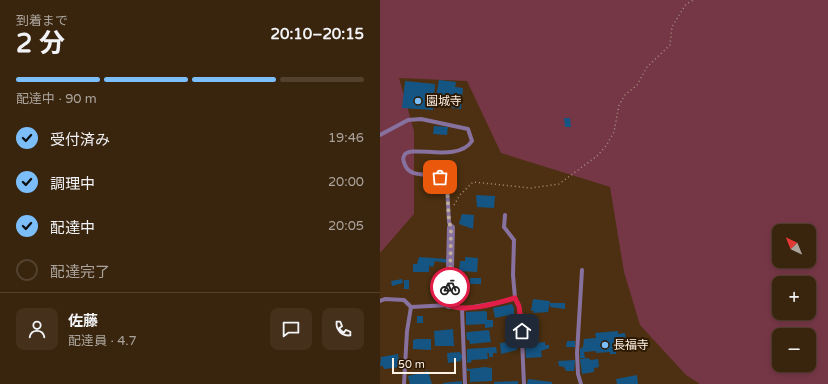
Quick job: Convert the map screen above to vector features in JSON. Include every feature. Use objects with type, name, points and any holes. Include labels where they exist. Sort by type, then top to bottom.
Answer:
[{"type":"street","points":[[449,305],[451,228]]},
{"type":"lane","points":[[380,135],[408,120],[421,119],[468,129],[472,141],[462,150],[453,153],[440,154],[412,151],[407,152],[404,155],[403,161],[406,168],[412,172],[440,177],[444,180],[447,185],[449,222],[451,228]]},
{"type":"lane","points":[[505,215],[504,227],[514,240],[513,275],[515,298],[519,306],[521,318],[524,384]]},
{"type":"lane","points":[[581,384],[578,374],[578,353],[582,270]]},
{"type":"lane","points":[[380,301],[385,299],[404,300],[411,307],[449,305],[462,309],[515,298]]},
{"type":"lane","points":[[404,384],[406,331],[411,307]]},
{"type":"lane","points":[[462,309],[466,384]]},
{"type":"path","points":[[452,210],[460,195],[473,182],[531,188],[559,184],[597,156],[606,146],[614,132],[618,105],[625,95],[637,85],[647,67],[670,45],[672,26],[686,4],[694,0]]},
{"type":"shaded area","points":[[380,0],[828,0],[828,384],[700,384],[686,375],[640,325],[624,272],[610,187],[501,153],[467,81],[399,78],[414,131],[414,214],[380,253]]},
{"type":"building","points":[[439,80],[456,82],[455,87],[463,88],[461,109],[452,108],[452,104],[435,102]]},
{"type":"building","name":"園城寺","points":[[405,81],[435,84],[433,110],[402,108]]},
{"type":"building","points":[[564,118],[570,118],[571,127],[565,127]]},
{"type":"building","points":[[434,126],[448,127],[447,135],[433,134]]},
{"type":"building","points":[[476,195],[495,196],[494,208],[477,207]]},
{"type":"building","points":[[462,214],[474,215],[473,229],[459,224]]},
{"type":"building","points":[[419,257],[447,259],[447,263],[435,261],[433,267],[429,266],[429,272],[413,272],[413,264],[417,264]]},
{"type":"building","points":[[465,257],[478,258],[477,272],[459,271],[460,261],[465,261]]},
{"type":"building","points":[[470,278],[481,278],[481,284],[470,284]]},
{"type":"building","points":[[402,279],[403,283],[392,286],[391,281]]},
{"type":"building","points":[[404,280],[409,280],[409,289],[404,289]]},
{"type":"building","points":[[533,299],[550,301],[548,312],[533,313],[534,311],[531,311]]},
{"type":"building","points":[[550,303],[565,303],[565,309],[550,307]]},
{"type":"building","points":[[512,304],[514,314],[495,318],[493,308]]},
{"type":"building","points":[[466,312],[487,312],[487,320],[493,320],[493,327],[485,328],[485,324],[466,325]]},
{"type":"building","points":[[417,316],[423,316],[423,323],[417,323]]},
{"type":"building","points":[[453,329],[454,346],[435,346],[434,331]]},
{"type":"building","points":[[489,330],[491,342],[470,344],[469,340],[467,340],[466,333],[468,332]]},
{"type":"building","name":"長福寺","points":[[618,331],[618,334],[625,333],[627,350],[616,351],[616,354],[610,354],[610,352],[596,353],[596,351],[584,352],[585,358],[580,358],[580,349],[583,347],[584,339],[596,338],[595,333]]},
{"type":"building","points":[[431,339],[431,350],[413,349],[413,340]]},
{"type":"building","points":[[516,341],[517,350],[501,354],[500,343]]},
{"type":"building","points":[[567,341],[575,341],[575,347],[566,347]]},
{"type":"building","points":[[545,342],[545,345],[549,345],[549,348],[541,351],[542,357],[526,358],[525,344]]},
{"type":"building","points":[[496,347],[497,353],[493,353],[493,357],[489,357],[489,353],[487,353],[488,359],[471,360],[472,362],[467,363],[467,349]]},
{"type":"building","points":[[460,352],[463,358],[461,361],[448,363],[447,353]]},
{"type":"building","points":[[398,354],[400,367],[384,369],[383,366],[380,366],[381,357]]},
{"type":"building","points":[[588,358],[591,360],[598,359],[599,367],[594,368],[594,372],[582,374],[580,359]]},
{"type":"building","points":[[575,360],[574,371],[566,371],[564,367],[559,366],[558,361]]},
{"type":"building","points":[[467,368],[492,368],[492,381],[470,382],[470,371],[467,371]]},
{"type":"building","points":[[428,371],[432,384],[410,384],[408,376]]},
{"type":"building","points":[[637,375],[638,384],[617,384],[616,379]]},
{"type":"building","points":[[528,379],[552,382],[552,384],[527,384]]},
{"type":"building","points":[[462,381],[462,384],[443,384],[443,383]]},
{"type":"building","points":[[518,381],[518,384],[494,384],[494,382]]},
{"type":"way so far","points":[[440,177],[447,185],[449,222],[451,228],[450,287]]},
{"type":"place","name":"園城寺","points":[[418,101]]},
{"type":"place","name":"長福寺","points":[[605,345]]},
{"type":"route","points":[[450,287],[449,305],[456,308],[462,309],[515,298],[519,306],[522,331]]}]
